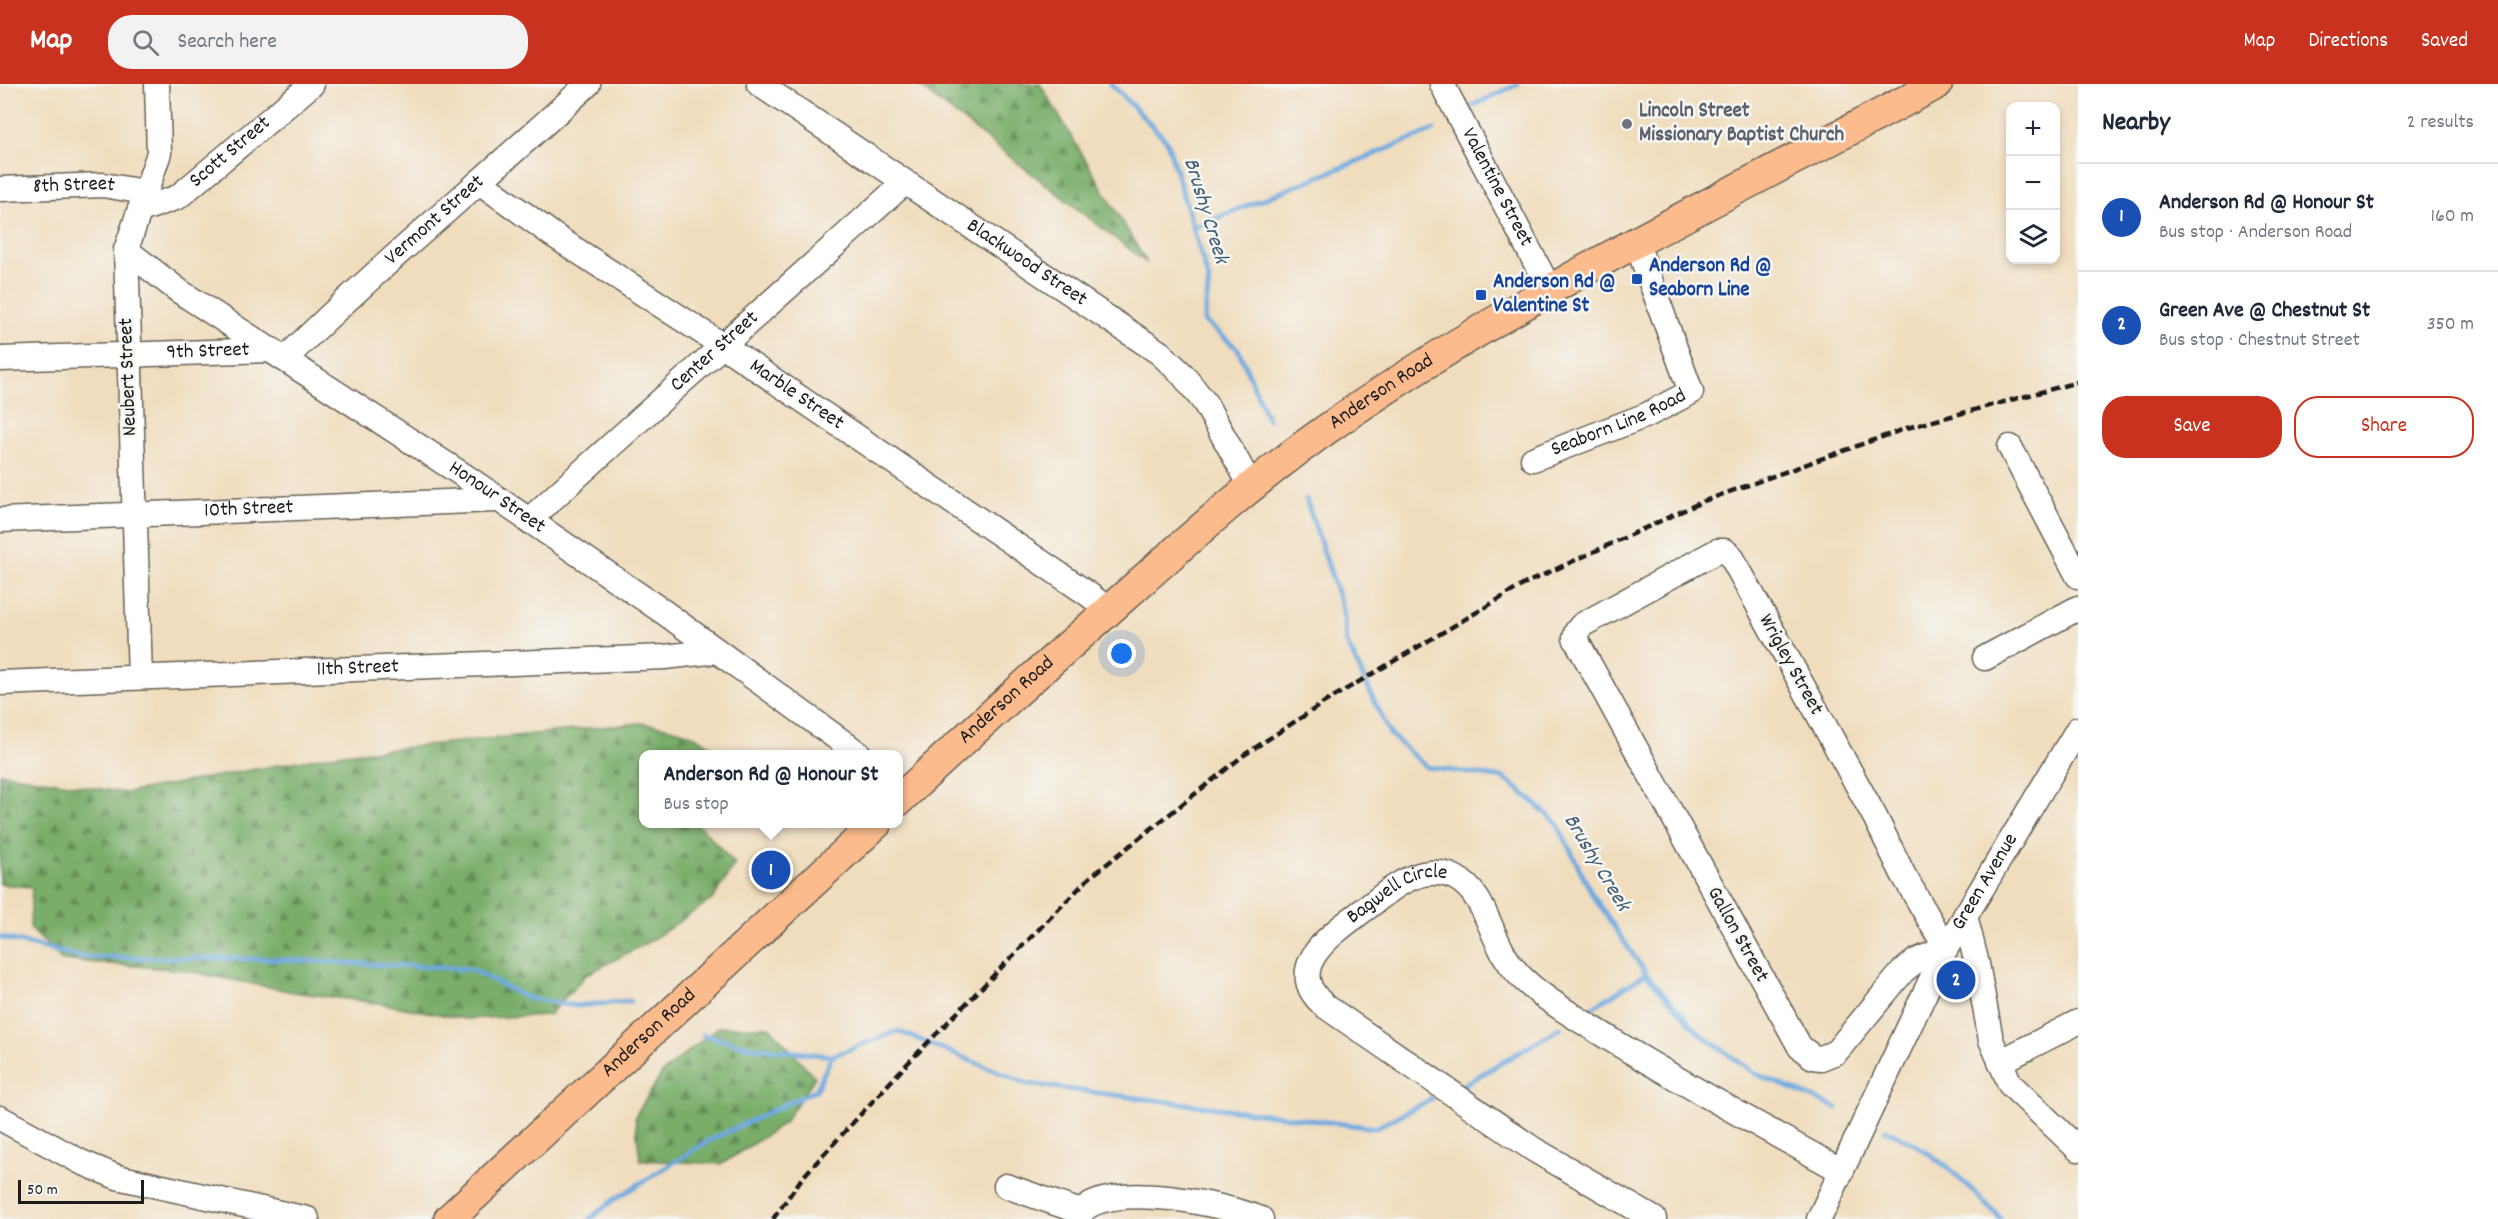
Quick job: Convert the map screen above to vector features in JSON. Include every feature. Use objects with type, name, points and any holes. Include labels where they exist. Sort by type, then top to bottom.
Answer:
[{"type":"main road","name":"Anderson Road","points":[[903,793],[1152,570],[1251,486],[1337,422],[1475,333],[1550,290],[1937,84]]},
{"type":"main road","name":"Anderson Road","points":[[449,1219],[872,828]]},
{"type":"street","name":"Neubert Street","points":[[140,676],[126,250],[159,153],[157,84]]},
{"type":"street","name":"Scott Street","points":[[143,201],[178,197],[312,84]]},
{"type":"street","name":"Vermont Street","points":[[278,354],[481,183],[588,84]]},
{"type":"street","name":"Blackwood Street","points":[[759,84],[1160,352],[1183,375],[1205,403],[1251,486]]},
{"type":"street","name":"Valentine Street","points":[[1442,84],[1550,290]]},
{"type":"street","name":"Marble Street","points":[[481,183],[554,235],[722,345],[1109,610]]},
{"type":"street","name":"Center Street","points":[[528,521],[904,183]]},
{"type":"street","name":"8th Street","points":[[0,189],[103,185],[143,201]]},
{"type":"street","name":"Seaborn Line Road","points":[[1533,459],[1647,415],[1690,392],[1637,244]]},
{"type":"street","name":"Honour Street","points":[[126,250],[179,291],[278,354],[528,521],[717,651],[853,750]]},
{"type":"street","name":"9th Street","points":[[0,359],[278,354]]},
{"type":"street","points":[[2010,447],[2078,576]]},
{"type":"street","name":"10th Street","points":[[0,520],[496,500]]},
{"type":"street","name":"Wrigley Street","points":[[1580,652],[1575,638],[1582,626],[1717,551],[1725,551],[1731,556],[1875,817],[1903,874],[1946,948]]},
{"type":"street","points":[[1985,658],[2078,608]]},
{"type":"street","name":"11th Street","points":[[0,683],[665,657],[717,651]]},
{"type":"street","name":"Gallon Street","points":[[1580,652],[1805,1053],[1821,1058],[1836,1053],[1903,971],[1916,961],[1946,948]]},
{"type":"street","name":"Green Avenue","points":[[1819,1219],[1946,948],[2078,729]]},
{"type":"street","name":"Bagwell Circle","points":[[1654,1219],[1533,1149],[1325,1006],[1311,988],[1309,980],[1309,966],[1315,951],[1325,939],[1400,883],[1423,874],[1441,873],[1454,878],[1475,896],[1504,955],[1533,987],[1652,1065],[1840,1170]]},
{"type":"street","points":[[1965,916],[1977,964],[1990,1040],[2010,1084],[2078,1149]]},
{"type":"street","points":[[2000,1062],[2078,1022]]},
{"type":"street","points":[[0,1118],[81,1162],[117,1176],[307,1219]]},
{"type":"street","points":[[1006,1186],[1080,1216],[1097,1200],[1157,1198],[1216,1205],[1261,1219]]},
{"type":"green space","points":[[916,84],[1040,84],[1147,263]]},
{"type":"green space","points":[[640,723],[683,731],[702,740],[716,750],[639,750],[639,828],[702,828],[735,864],[713,899],[650,941],[586,975],[549,1015],[465,1019],[378,1003],[293,992],[183,970],[62,960],[30,928],[32,887],[0,884],[0,773],[125,793],[332,755]]},
{"type":"green space","points":[[718,1027],[770,1027],[815,1077],[784,1123],[722,1164],[640,1160],[635,1116],[663,1072]]},
{"type":"waterway","name":"Brushy Creek","points":[[1111,84],[1167,141],[1209,281],[1204,321],[1238,349],[1268,420]]},
{"type":"waterway","points":[[1472,106],[1518,84]]},
{"type":"waterway","points":[[1192,228],[1434,130]]},
{"type":"waterway","name":"Brushy Creek","points":[[1306,499],[1343,610],[1347,643],[1390,734],[1426,767],[1504,778],[1524,794],[1557,823],[1592,894],[1646,974],[1699,1033],[1756,1074],[1837,1108]]},
{"type":"waterway","points":[[0,937],[81,957],[269,959],[471,969],[527,998],[576,1006],[630,1001]]},
{"type":"waterway","points":[[1588,1010],[1646,974]]},
{"type":"waterway","points":[[1460,1087],[1560,1028]]},
{"type":"waterway","points":[[703,1035],[751,1047],[832,1056],[898,1031],[1028,1084],[1375,1128],[1432,1099]]},
{"type":"waterway","points":[[590,1219],[612,1201],[708,1141],[816,1090],[832,1056]]},
{"type":"waterway","name":"Brushy Creek","points":[[1885,1130],[1902,1137],[1933,1156],[2001,1219]]},
{"type":"railway","points":[[773,1219],[802,1178],[906,1065],[1088,879],[1244,755],[1328,700],[1528,582],[1704,501],[1907,428],[2078,382]]},
{"type":"place","name":"Lincoln Street Missionary Baptist Church","points":[[1627,124]]},
{"type":"place","name":"Anderson Rd @ Seaborn Line","points":[[1637,279]]},
{"type":"place","name":"Anderson Rd @ Valentine St","points":[[1481,295]]},
{"type":"place","name":"Anderson Rd @ Honour St","points":[[771,870]]},
{"type":"place","name":"Green Ave @ Chestnut St","points":[[1956,980]]}]
